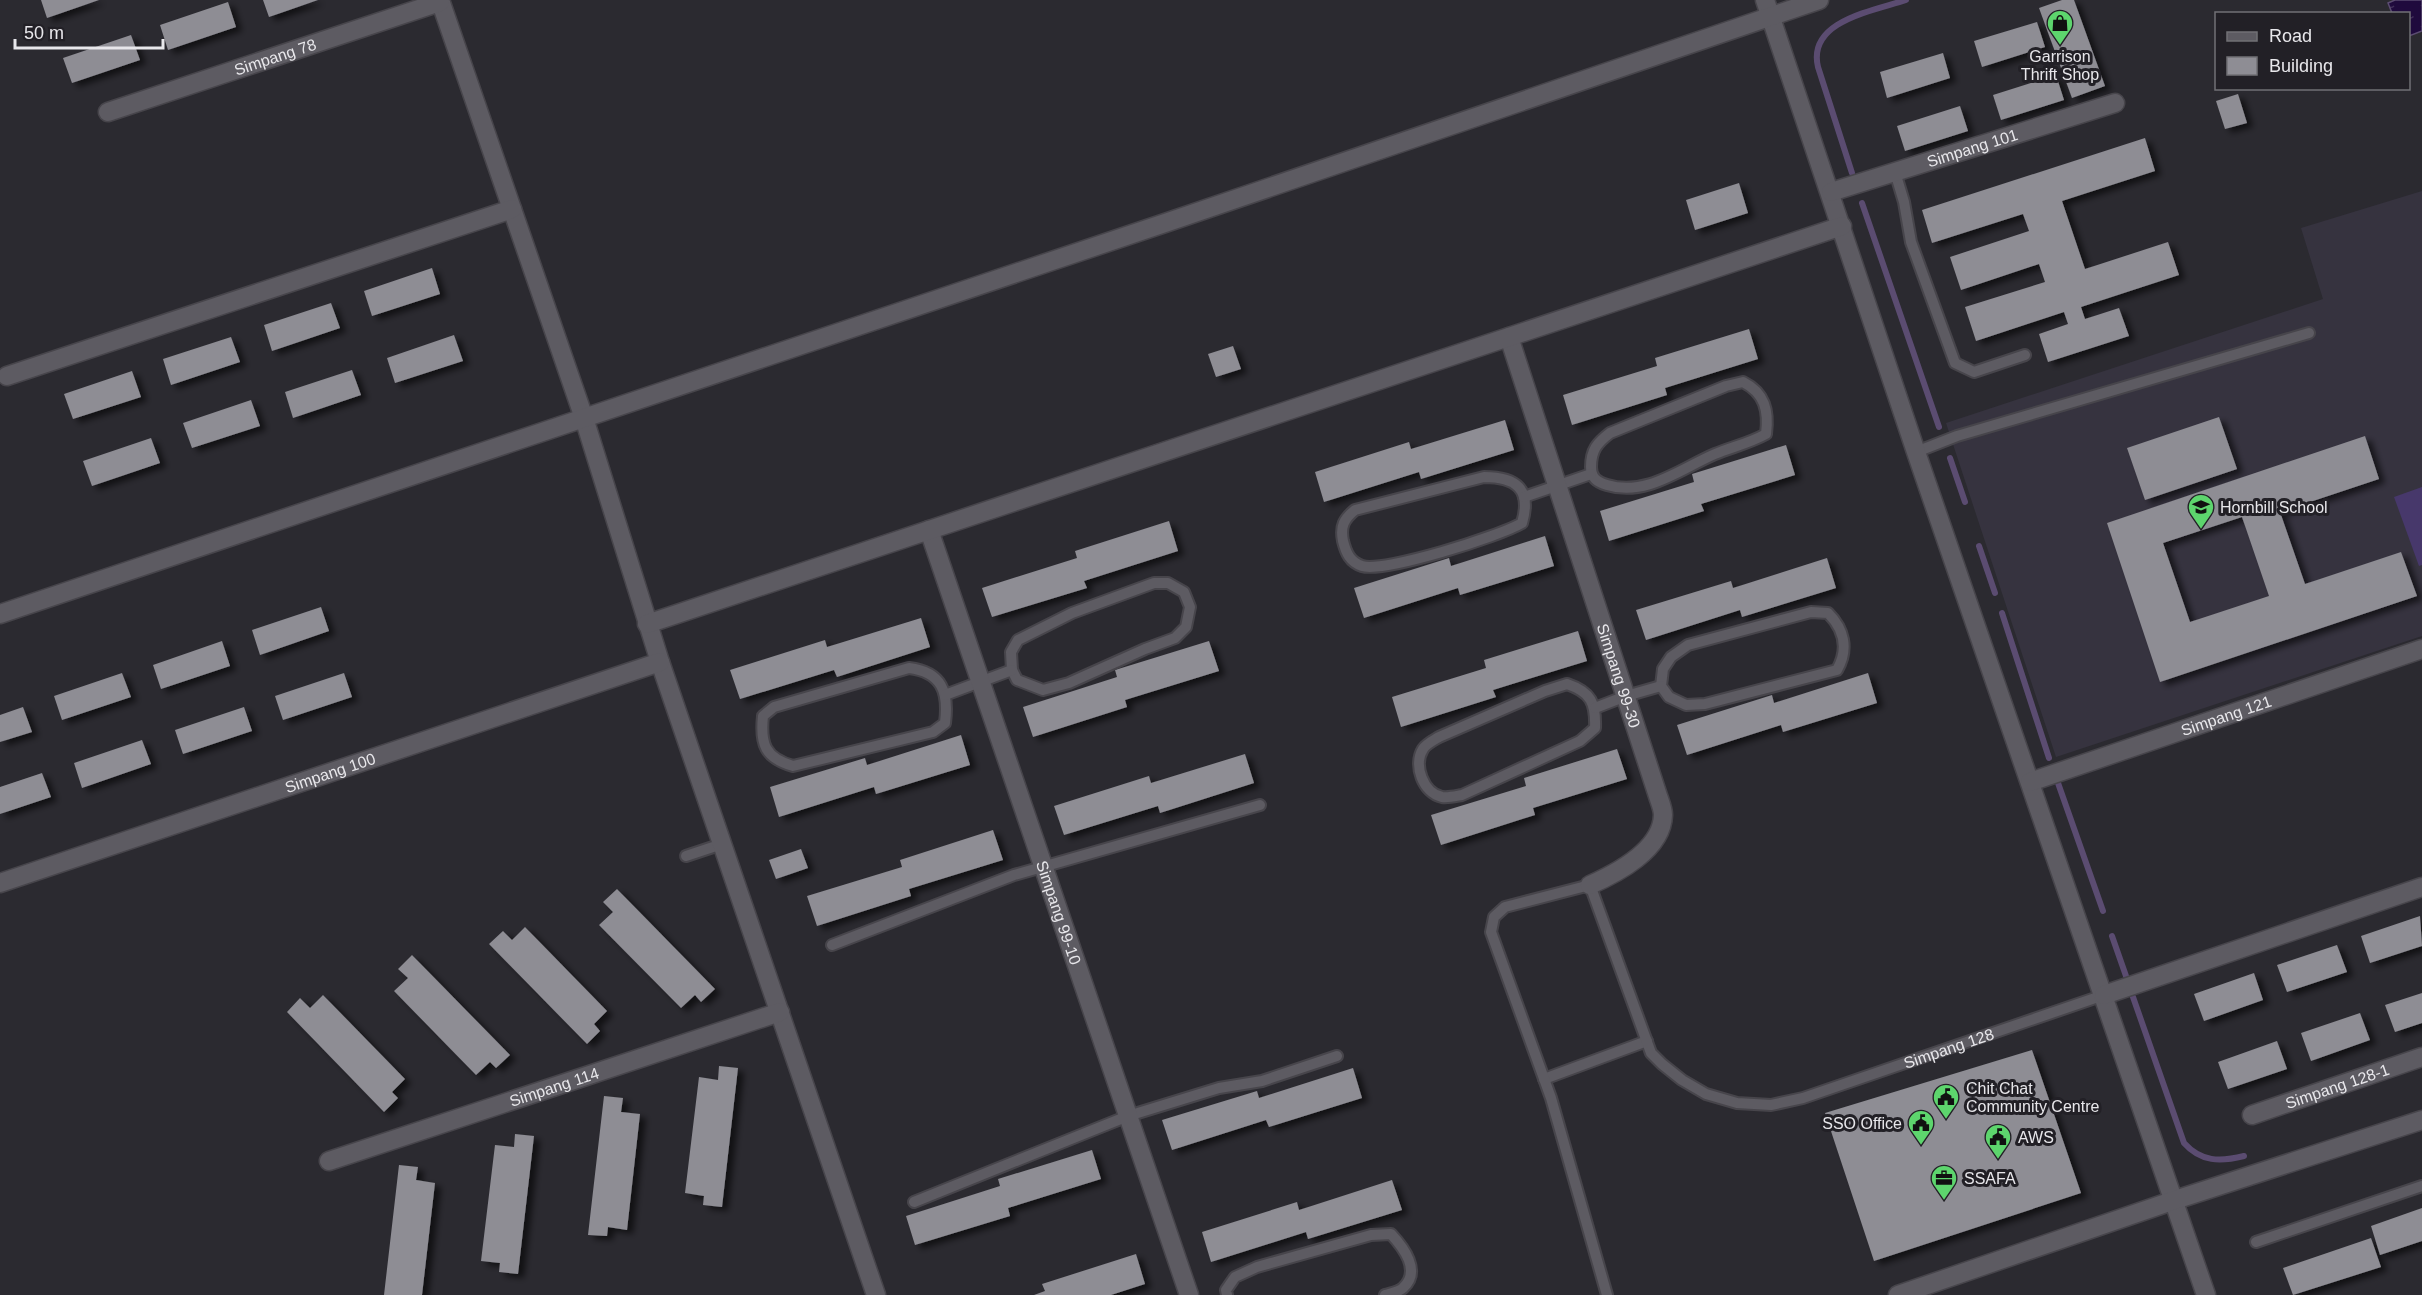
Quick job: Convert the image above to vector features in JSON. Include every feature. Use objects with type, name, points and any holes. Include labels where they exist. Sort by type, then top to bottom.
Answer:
[{"type":"street","points":[[0,614],[1179,219],[1768,8],[1819,0]]},
{"type":"street","points":[[440,1],[584,418],[647,624],[876,1295]]},
{"type":"street","name":"Simpang 78","points":[[108,111],[440,1]]},
{"type":"street","points":[[1768,8],[1916,452],[2206,1295]]},
{"type":"street","name":"Simpang 101","points":[[1831,192],[2115,103]]},
{"type":"street","points":[[7,376],[512,209]]},
{"type":"street","points":[[647,624],[1842,226]]},
{"type":"street","name":"Simpang 99-30","points":[[1509,337],[1663,815],[1658,832],[1645,852],[1612,875],[1590,885]]},
{"type":"street","name":"Simpang 99-10","points":[[929,530],[1189,1295]]},
{"type":"street","name":"Simpang 121","points":[[2030,782],[2422,649]]},
{"type":"street","name":"Simpang 100","points":[[0,883],[660,662]]},
{"type":"street","name":"Simpang 128","points":[[2104,995],[2422,887]]},
{"type":"street","name":"Simpang 114","points":[[330,1161],[780,1012]]},
{"type":"street","name":"Simpang 128-1","points":[[2252,1115],[2422,1057]]},
{"type":"street","points":[[1898,1295],[2175,1200],[2422,1120]]},
{"type":"lane","points":[[1895,172],[1905,202],[1911,242],[1955,363],[1974,372],[2025,355]]},
{"type":"lane","points":[[1916,452],[1957,436],[2309,333]]},
{"type":"lane","points":[[1743,382],[1756,388],[1763,402],[1768,418],[1766,434],[1648,486],[1622,490],[1598,483],[1591,474],[1591,457],[1596,444],[1610,433],[1726,386],[1743,382]]},
{"type":"lane","points":[[1524,497],[1591,474]]},
{"type":"lane","points":[[1484,477],[1501,477],[1518,484],[1524,497],[1525,513],[1522,523],[1510,530],[1439,552],[1383,566],[1364,567],[1352,561],[1345,549],[1341,533],[1344,519],[1355,510],[1484,477]]},
{"type":"lane","points":[[1154,583],[1168,583],[1184,592],[1190,608],[1186,627],[1174,638],[1069,683],[1043,690],[1017,680],[1011,670],[1011,652],[1018,640],[1072,613],[1154,583]]},
{"type":"lane","points":[[1811,612],[1828,613],[1838,622],[1844,641],[1843,659],[1837,670],[1705,704],[1686,705],[1669,697],[1661,686],[1663,669],[1671,657],[1688,645],[1811,612]]},
{"type":"lane","points":[[909,668],[924,670],[931,675],[939,681],[945,695],[947,708],[945,723],[933,732],[793,766],[775,760],[765,745],[762,716],[774,707],[833,689],[909,668]]},
{"type":"lane","points":[[945,695],[1011,670]]},
{"type":"lane","points":[[1567,684],[1582,689],[1595,708],[1595,728],[1580,741],[1462,795],[1442,797],[1428,788],[1420,772],[1420,757],[1424,746],[1439,737],[1545,691],[1567,684]]},
{"type":"lane","points":[[1595,708],[1661,686]]},
{"type":"lane","points":[[832,945],[1044,866],[1260,805]]},
{"type":"lane","points":[[686,856],[722,844]]},
{"type":"lane","name":"Simpang 99-30","points":[[1544,1078],[1491,932],[1494,917],[1505,907],[1590,885]]},
{"type":"lane","name":"Simpang 128","points":[[1590,885],[1651,1053],[1682,1080],[1706,1094],[1737,1103],[1771,1105],[1803,1098],[2104,995]]},
{"type":"lane","points":[[1607,1295],[1544,1078],[1647,1041]]},
{"type":"lane","points":[[914,1202],[1128,1116],[1220,1088],[1262,1080],[1337,1056]]},
{"type":"lane","points":[[2256,1242],[2422,1186]]},
{"type":"lane","points":[[1227,1295],[1226,1290],[1235,1277],[1257,1267],[1371,1234],[1391,1234],[1402,1246],[1411,1262],[1410,1278],[1402,1289],[1385,1295]]},
{"type":"shaded area","name":"Hornbill School","points":[[2422,191],[2422,636],[2056,757],[1946,423],[2323,299],[2301,228]]},
{"type":"shaded area","points":[[2422,487],[2422,565],[2419,566],[2394,497]]},
{"type":"water","points":[[2395,0],[2422,0],[2422,31],[2410,36],[2410,12],[2392,12],[2388,3]]},
{"type":"building","points":[[41,0],[99,0],[47,18]]},
{"type":"building","points":[[263,0],[318,0],[269,17]]},
{"type":"building","points":[[2062,0],[2074,0],[2105,86],[2072,98],[2039,8]]},
{"type":"building","points":[[228,2],[236,27],[168,50],[160,25]]},
{"type":"building","points":[[2037,22],[2045,47],[1982,67],[1974,41]]},
{"type":"building","points":[[131,35],[140,60],[72,83],[63,58]]},
{"type":"building","points":[[1943,53],[1950,78],[1887,98],[1880,72]]},
{"type":"building","points":[[2056,75],[2064,100],[2001,120],[1993,95]]},
{"type":"building","points":[[2238,94],[2247,123],[2225,129],[2216,101]]},
{"type":"building","points":[[1960,106],[1968,131],[1905,151],[1897,126]]},
{"type":"building","points":[[2145,138],[2155,171],[2062,201],[2085,269],[2168,242],[2179,275],[2081,307],[2085,319],[2119,308],[2129,336],[2048,362],[2039,334],[2068,324],[2064,312],[1976,341],[1965,307],[2045,282],[2039,264],[1961,290],[1950,257],[2029,231],[2023,214],[1932,243],[1922,210]]},
{"type":"building","points":[[1739,183],[1748,213],[1695,230],[1686,200]]},
{"type":"building","points":[[432,268],[440,294],[372,316],[364,291]]},
{"type":"building","points":[[331,303],[340,328],[272,351],[264,325]]},
{"type":"building","points":[[1749,329],[1758,359],[1665,388],[1667,395],[1572,425],[1563,395],[1657,366],[1655,358]]},
{"type":"building","points":[[454,335],[463,361],[395,383],[387,358]]},
{"type":"building","points":[[231,337],[240,362],[171,385],[163,359]]},
{"type":"building","points":[[1233,346],[1241,369],[1216,377],[1208,354]]},
{"type":"building","points":[[352,370],[361,395],[293,418],[285,392]]},
{"type":"building","points":[[132,371],[141,397],[73,419],[64,394]]},
{"type":"building","points":[[251,400],[260,426],[192,448],[183,423]]},
{"type":"building","points":[[2219,417],[2237,469],[2145,500],[2127,448]]},
{"type":"building","points":[[1505,420],[1514,450],[1421,479],[1419,472],[1324,502],[1315,472],[1409,442],[1411,449]]},
{"type":"building","points":[[2365,436],[2379,479],[2280,512],[2305,584],[2401,552],[2417,596],[2160,682],[2107,523]],"holes":[[[2242,517],[2269,596],[2190,622],[2163,543]]]},
{"type":"building","points":[[151,438],[160,463],[92,486],[83,461]]},
{"type":"building","points":[[1786,445],[1795,475],[1701,504],[1704,511],[1609,541],[1600,511],[1694,482],[1692,474]]},
{"type":"building","points":[[1169,521],[1178,551],[1084,581],[1087,588],[992,617],[982,588],[1077,558],[1075,551]]},
{"type":"building","points":[[1545,536],[1554,566],[1460,595],[1458,588],[1364,618],[1354,588],[1449,558],[1451,566]]},
{"type":"building","points":[[1827,558],[1836,588],[1742,617],[1740,610],[1646,640],[1636,610],[1731,581],[1733,588]]},
{"type":"building","points":[[321,607],[329,631],[260,655],[252,630]]},
{"type":"building","points":[[921,618],[930,647],[837,677],[834,670],[740,699],[730,670],[825,640],[827,647]]},
{"type":"building","points":[[1578,631],[1587,661],[1493,690],[1496,697],[1401,727],[1392,697],[1486,668],[1484,660]]},
{"type":"building","points":[[222,641],[230,666],[161,689],[153,665]]},
{"type":"building","points":[[1209,641],[1219,671],[1125,700],[1127,707],[1033,737],[1023,707],[1117,677],[1115,670]]},
{"type":"building","points":[[122,673],[131,697],[62,720],[54,696]]},
{"type":"building","points":[[344,673],[352,697],[283,720],[275,696]]},
{"type":"building","points":[[1868,673],[1877,703],[1783,732],[1781,725],[1687,755],[1677,725],[1772,695],[1774,703]]},
{"type":"building","points":[[23,707],[32,732],[0,742],[0,715]]},
{"type":"building","points":[[244,707],[252,731],[183,754],[175,730]]},
{"type":"building","points":[[961,735],[970,765],[876,794],[874,787],[779,817],[770,787],[865,758],[867,765]]},
{"type":"building","points":[[142,740],[151,764],[82,788],[74,763]]},
{"type":"building","points":[[1617,749],[1627,779],[1533,808],[1535,815],[1441,845],[1431,815],[1526,786],[1524,778]]},
{"type":"building","points":[[1245,754],[1254,783],[1160,813],[1158,806],[1064,835],[1054,806],[1149,776],[1151,783]]},
{"type":"building","points":[[42,773],[51,797],[0,814],[0,787]]},
{"type":"building","points":[[993,830],[1003,860],[909,889],[911,896],[817,926],[807,896],[902,867],[900,860]]},
{"type":"building","points":[[801,849],[808,868],[776,879],[769,860]]},
{"type":"building","points":[[617,889],[715,989],[701,1002],[695,995],[681,1008],[599,925],[613,912],[603,902]]},
{"type":"building","points":[[2420,916],[2422,946],[2370,963],[2361,936]]},
{"type":"building","points":[[525,927],[607,1011],[594,1024],[600,1031],[587,1044],[489,944],[503,931],[512,940]]},
{"type":"building","points":[[2337,945],[2347,972],[2287,992],[2277,965]]},
{"type":"building","points":[[412,955],[510,1055],[496,1068],[490,1062],[476,1075],[394,991],[408,978],[398,969]]},
{"type":"building","points":[[2254,973],[2263,1000],[2204,1021],[2194,994]]},
{"type":"building","points":[[2422,993],[2422,1023],[2395,1032],[2385,1005]]},
{"type":"building","points":[[323,995],[405,1079],[392,1092],[398,1098],[384,1112],[287,1012],[300,998],[310,1008]]},
{"type":"building","points":[[2360,1013],[2370,1040],[2311,1061],[2301,1033]]},
{"type":"building","points":[[2277,1041],[2287,1069],[2228,1089],[2218,1062]]},
{"type":"building","points":[[2032,1050],[2081,1193],[1874,1261],[1825,1113]]},
{"type":"building","points":[[719,1066],[738,1068],[722,1207],[703,1205],[704,1196],[685,1193],[699,1077],[718,1080]]},
{"type":"building","points":[[1353,1068],[1362,1098],[1269,1127],[1266,1120],[1172,1150],[1162,1120],[1257,1091],[1259,1098]]},
{"type":"building","points":[[604,1096],[623,1098],[621,1112],[640,1114],[627,1230],[608,1227],[607,1236],[588,1235]]},
{"type":"building","points":[[515,1134],[534,1136],[518,1274],[499,1272],[500,1263],[481,1261],[495,1145],[514,1147]]},
{"type":"building","points":[[1092,1150],[1101,1179],[1008,1208],[1010,1216],[915,1245],[906,1216],[1000,1186],[998,1179]]},
{"type":"building","points":[[399,1165],[418,1167],[416,1180],[435,1183],[422,1295],[384,1295]]},
{"type":"building","points":[[1392,1180],[1402,1210],[1308,1239],[1306,1232],[1211,1262],[1202,1232],[1297,1202],[1299,1210]]},
{"type":"building","points":[[2422,1208],[2422,1241],[2380,1255],[2371,1226]]},
{"type":"building","points":[[2371,1238],[2381,1267],[2293,1295],[2283,1268]]},
{"type":"building","points":[[1136,1254],[1145,1284],[1111,1295],[1034,1295],[1045,1291],[1042,1284]]},
{"type":"waterway","points":[[1852,173],[1818,67],[1817,51],[1822,39],[1832,28],[1861,14],[1906,0]]},
{"type":"waterway","points":[[1862,203],[1939,427]]},
{"type":"waterway","points":[[1950,458],[1965,502]]},
{"type":"waterway","points":[[1979,546],[1995,593]]},
{"type":"waterway","points":[[2002,613],[2049,758]]},
{"type":"waterway","points":[[2058,783],[2103,911]]},
{"type":"waterway","points":[[2112,936],[2126,976]]},
{"type":"waterway","points":[[2133,997],[2184,1143],[2197,1154],[2211,1159],[2244,1156]]},
{"type":"place","name":"Garrison Thrift Shop","points":[[2060,46]]},
{"type":"place","name":"Hornbill School","points":[[2201,530]]},
{"type":"place","name":"Chit Chat Community Centre","points":[[1946,1120]]},
{"type":"place","name":"SSO Office","points":[[1921,1146]]},
{"type":"place","name":"AWS","points":[[1998,1160]]},
{"type":"place","name":"SSAFA","points":[[1944,1201]]}]
